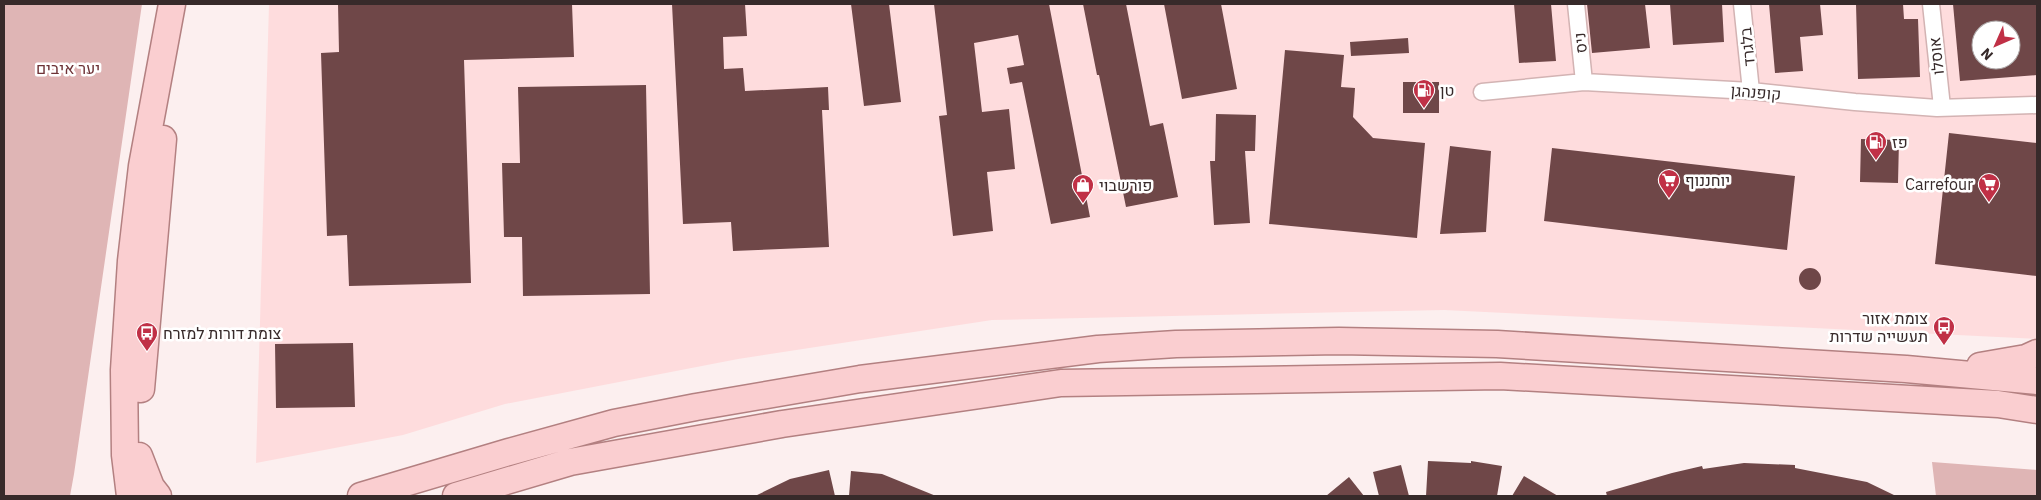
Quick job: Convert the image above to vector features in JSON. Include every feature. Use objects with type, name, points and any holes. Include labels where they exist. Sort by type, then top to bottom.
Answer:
[{"type":"main road","points":[[134,495],[125,455],[124,370],[131,261],[142,166],[172,4]]},
{"type":"main road","points":[[134,495],[139,456],[139,406],[176,4]]},
{"type":"main road","points":[[362,496],[614,423],[860,379],[1098,349],[1176,344],[1330,341],[1497,344],[1906,369],[2037,381]]},
{"type":"main road","points":[[1906,369],[1987,366],[2026,358],[2037,353]]},
{"type":"main road","points":[[456,496],[570,462],[782,424],[1060,383],[1500,376],[1998,404],[2037,410]]},
{"type":"main road","points":[[1998,404],[2022,412],[2037,422]]},
{"type":"main road","points":[[139,456],[151,486],[158,496]]},
{"type":"street","name":"ניס","points":[[1576,4],[1584,82]]},
{"type":"street","name":"בלגרד","points":[[1742,4],[1752,91]]},
{"type":"street","name":"אוסלו","points":[[1931,4],[1942,107]]},
{"type":"street","name":"קופנהגן","points":[[1482,92],[1584,82],[1752,91],[1855,102],[1942,107],[2035,106]]},
{"type":"shaded area","points":[[269,4],[2037,4],[2037,339],[1444,310],[992,320],[738,359],[505,404],[403,435],[256,463]]},
{"type":"green space","name":"יער איבים","points":[[4,4],[142,4],[70,496],[4,496]]},
{"type":"green space","points":[[1932,462],[2037,470],[2037,496],[1936,496]]},
{"type":"building","points":[[338,4],[572,4],[574,57],[464,60],[471,283],[349,286],[347,235],[327,236],[321,53],[339,52]]},
{"type":"building","points":[[672,4],[745,4],[747,36],[723,37],[724,69],[743,68],[745,91],[828,87],[829,110],[822,110],[829,247],[733,251],[731,222],[683,224]]},
{"type":"building","points":[[851,4],[889,4],[901,102],[864,106]]},
{"type":"building","points":[[934,4],[1049,4],[1090,217],[1051,224],[1022,82],[1010,84],[1007,68],[1024,65],[1018,35],[974,43],[982,112],[1009,109],[1015,169],[987,172],[993,231],[953,236],[939,116],[947,115]]},
{"type":"building","points":[[1083,4],[1126,4],[1150,126],[1163,123],[1178,197],[1126,207]]},
{"type":"building","points":[[1164,4],[1221,4],[1237,89],[1182,99]]},
{"type":"building","points":[[1514,4],[1551,4],[1556,61],[1519,63]]},
{"type":"building","points":[[1587,4],[1645,4],[1650,48],[1592,53]]},
{"type":"building","points":[[1670,4],[1722,4],[1724,42],[1673,45]]},
{"type":"building","points":[[1769,4],[1820,4],[1823,35],[1800,37],[1803,71],[1775,73]]},
{"type":"building","points":[[1856,4],[1903,4],[1904,19],[1918,19],[1920,77],[1858,79]]},
{"type":"building","points":[[1953,4],[2037,4],[2037,75],[1960,81]]},
{"type":"building","points":[[1408,38],[1409,53],[1351,56],[1350,42]]},
{"type":"building","points":[[1285,50],[1344,55],[1341,87],[1355,88],[1353,117],[1373,138],[1425,143],[1417,238],[1269,224]]},
{"type":"building","points":[[1403,82],[1439,82],[1439,113],[1403,113]]},
{"type":"building","points":[[646,85],[650,294],[523,296],[522,237],[504,237],[502,163],[520,163],[518,87]]},
{"type":"building","points":[[1216,114],[1256,115],[1255,151],[1245,151],[1250,223],[1214,225],[1210,161],[1215,161]]},
{"type":"building","name":"Carrefour","points":[[1949,133],[2037,143],[2037,276],[1935,264]]},
{"type":"building","points":[[1861,139],[1899,140],[1898,183],[1860,182]]},
{"type":"building","points":[[1450,146],[1491,151],[1486,232],[1440,234]]},
{"type":"building","name":"יוחננוף","points":[[1552,148],[1795,176],[1787,250],[1544,221]]},
{"type":"building","points":[[1810,268],[1818,271],[1821,279],[1818,287],[1810,290],[1802,287],[1799,279],[1802,271]]},
{"type":"building","points":[[353,343],[355,407],[276,408],[275,344]]},
{"type":"building","points":[[1428,461],[1471,463],[1471,461],[1502,466],[1497,496],[1426,496]]},
{"type":"building","points":[[1744,463],[1795,465],[1795,468],[1867,482],[1896,496],[1607,496],[1606,492],[1702,466],[1703,469]]},
{"type":"building","points":[[1401,465],[1409,496],[1379,496],[1373,472]]},
{"type":"building","points":[[829,470],[835,496],[755,496],[790,479]]},
{"type":"building","points":[[851,471],[882,474],[936,496],[849,496]]},
{"type":"building","points":[[1524,476],[1558,496],[1512,496]]},
{"type":"building","points":[[1349,477],[1364,496],[1326,496]]},
{"type":"place","name":"טן","points":[[1424,109]]},
{"type":"place","name":"פז","points":[[1876,161]]},
{"type":"place","name":"יוחננוף","points":[[1669,199]]},
{"type":"place","name":"Carrefour","points":[[1989,203]]},
{"type":"place","name":"פורשבוי","points":[[1083,204]]},
{"type":"place","name":"צומת אזור תעשייה שדרות","points":[[1944,346]]},
{"type":"place","name":"צומת דורות למזרח","points":[[147,352]]}]
